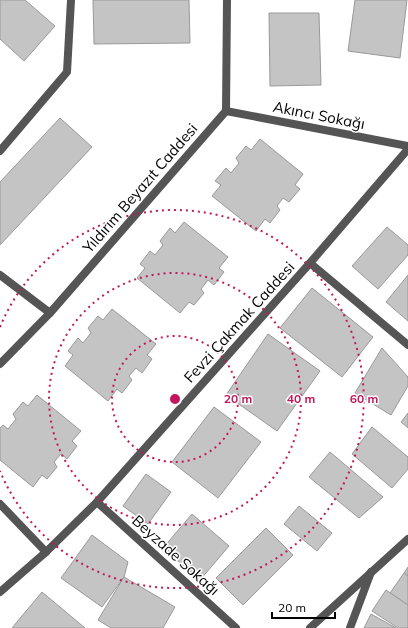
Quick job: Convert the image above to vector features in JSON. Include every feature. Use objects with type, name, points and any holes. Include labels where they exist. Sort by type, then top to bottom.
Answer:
[{"type":"street","points":[[0,151],[67,72],[71,0]]},
{"type":"street","points":[[226,111],[227,0]]},
{"type":"street","name":"Akıncı Sokağı","points":[[226,111],[408,146]]},
{"type":"street","name":"Yıldırım Beyazıt Caddesi","points":[[0,364],[50,313],[226,111]]},
{"type":"street","name":"Fevzi Çakmak Caddesi","points":[[0,592],[46,552],[97,502],[310,264],[408,149]]},
{"type":"street","points":[[310,264],[408,345]]},
{"type":"street","points":[[0,275],[50,313]]},
{"type":"street","name":"Beyzade Sokağı","points":[[97,502],[236,628]]},
{"type":"street","points":[[0,504],[46,552]]},
{"type":"street","points":[[310,628],[408,539]]},
{"type":"street","points":[[350,628],[372,571]]},
{"type":"building","points":[[0,0],[25,0],[55,26],[24,61],[0,39]]},
{"type":"building","points":[[93,0],[189,0],[190,43],[94,44]]},
{"type":"building","points":[[355,0],[407,0],[400,58],[348,51]]},
{"type":"building","points":[[269,13],[319,13],[321,85],[270,86]]},
{"type":"building","points":[[60,118],[92,147],[0,245],[0,182]]},
{"type":"building","points":[[260,139],[303,174],[295,185],[300,189],[289,202],[283,198],[277,206],[280,210],[270,223],[265,219],[256,231],[212,196],[221,185],[215,181],[226,168],[231,173],[239,163],[236,158],[246,146],[251,150]]},
{"type":"building","points":[[184,222],[228,257],[219,268],[224,272],[214,285],[208,280],[201,289],[204,293],[194,305],[189,302],[180,313],[137,278],[145,268],[140,264],[150,251],[155,255],[163,245],[160,241],[170,228],[175,233]]},
{"type":"building","points":[[387,227],[408,245],[408,255],[378,289],[352,266]]},
{"type":"building","points":[[408,275],[408,321],[386,302]]},
{"type":"building","points":[[312,288],[373,337],[342,377],[280,328]]},
{"type":"building","points":[[112,309],[156,344],[147,355],[152,359],[142,373],[136,368],[129,376],[132,380],[122,393],[117,389],[108,401],[65,366],[73,355],[68,351],[78,338],[83,343],[91,333],[88,328],[98,316],[103,320]]},
{"type":"building","points":[[268,334],[320,371],[277,431],[226,395]]},
{"type":"building","points":[[382,348],[408,377],[408,386],[391,415],[355,393]]},
{"type":"building","points":[[37,395],[81,431],[72,441],[77,446],[67,459],[61,454],[54,462],[57,467],[47,479],[42,475],[33,487],[0,460],[0,428],[3,425],[8,429],[16,419],[13,414],[23,402],[28,406]]},
{"type":"building","points":[[214,407],[261,442],[218,498],[172,462]]},
{"type":"building","points":[[408,413],[408,428],[401,422]]},
{"type":"building","points":[[372,427],[408,457],[408,469],[392,488],[352,454]]},
{"type":"building","points":[[330,452],[383,497],[359,518],[309,477]]},
{"type":"building","points":[[146,474],[171,492],[148,524],[123,506]]},
{"type":"building","points":[[299,506],[332,533],[317,551],[284,524]]},
{"type":"building","points":[[192,514],[229,546],[200,580],[163,548]]},
{"type":"building","points":[[266,528],[293,555],[243,605],[216,578]]},
{"type":"building","points":[[92,535],[128,562],[124,577],[102,607],[61,578]]},
{"type":"building","points":[[408,567],[408,576],[404,573]]},
{"type":"building","points":[[404,573],[408,576],[408,605],[390,593]]},
{"type":"building","points":[[124,577],[175,607],[163,628],[111,628],[98,620]]},
{"type":"building","points":[[386,590],[408,605],[408,628],[398,628],[372,611]]},
{"type":"building","points":[[42,592],[85,628],[12,628]]},
{"type":"building","points":[[371,614],[396,628],[364,628]]}]
